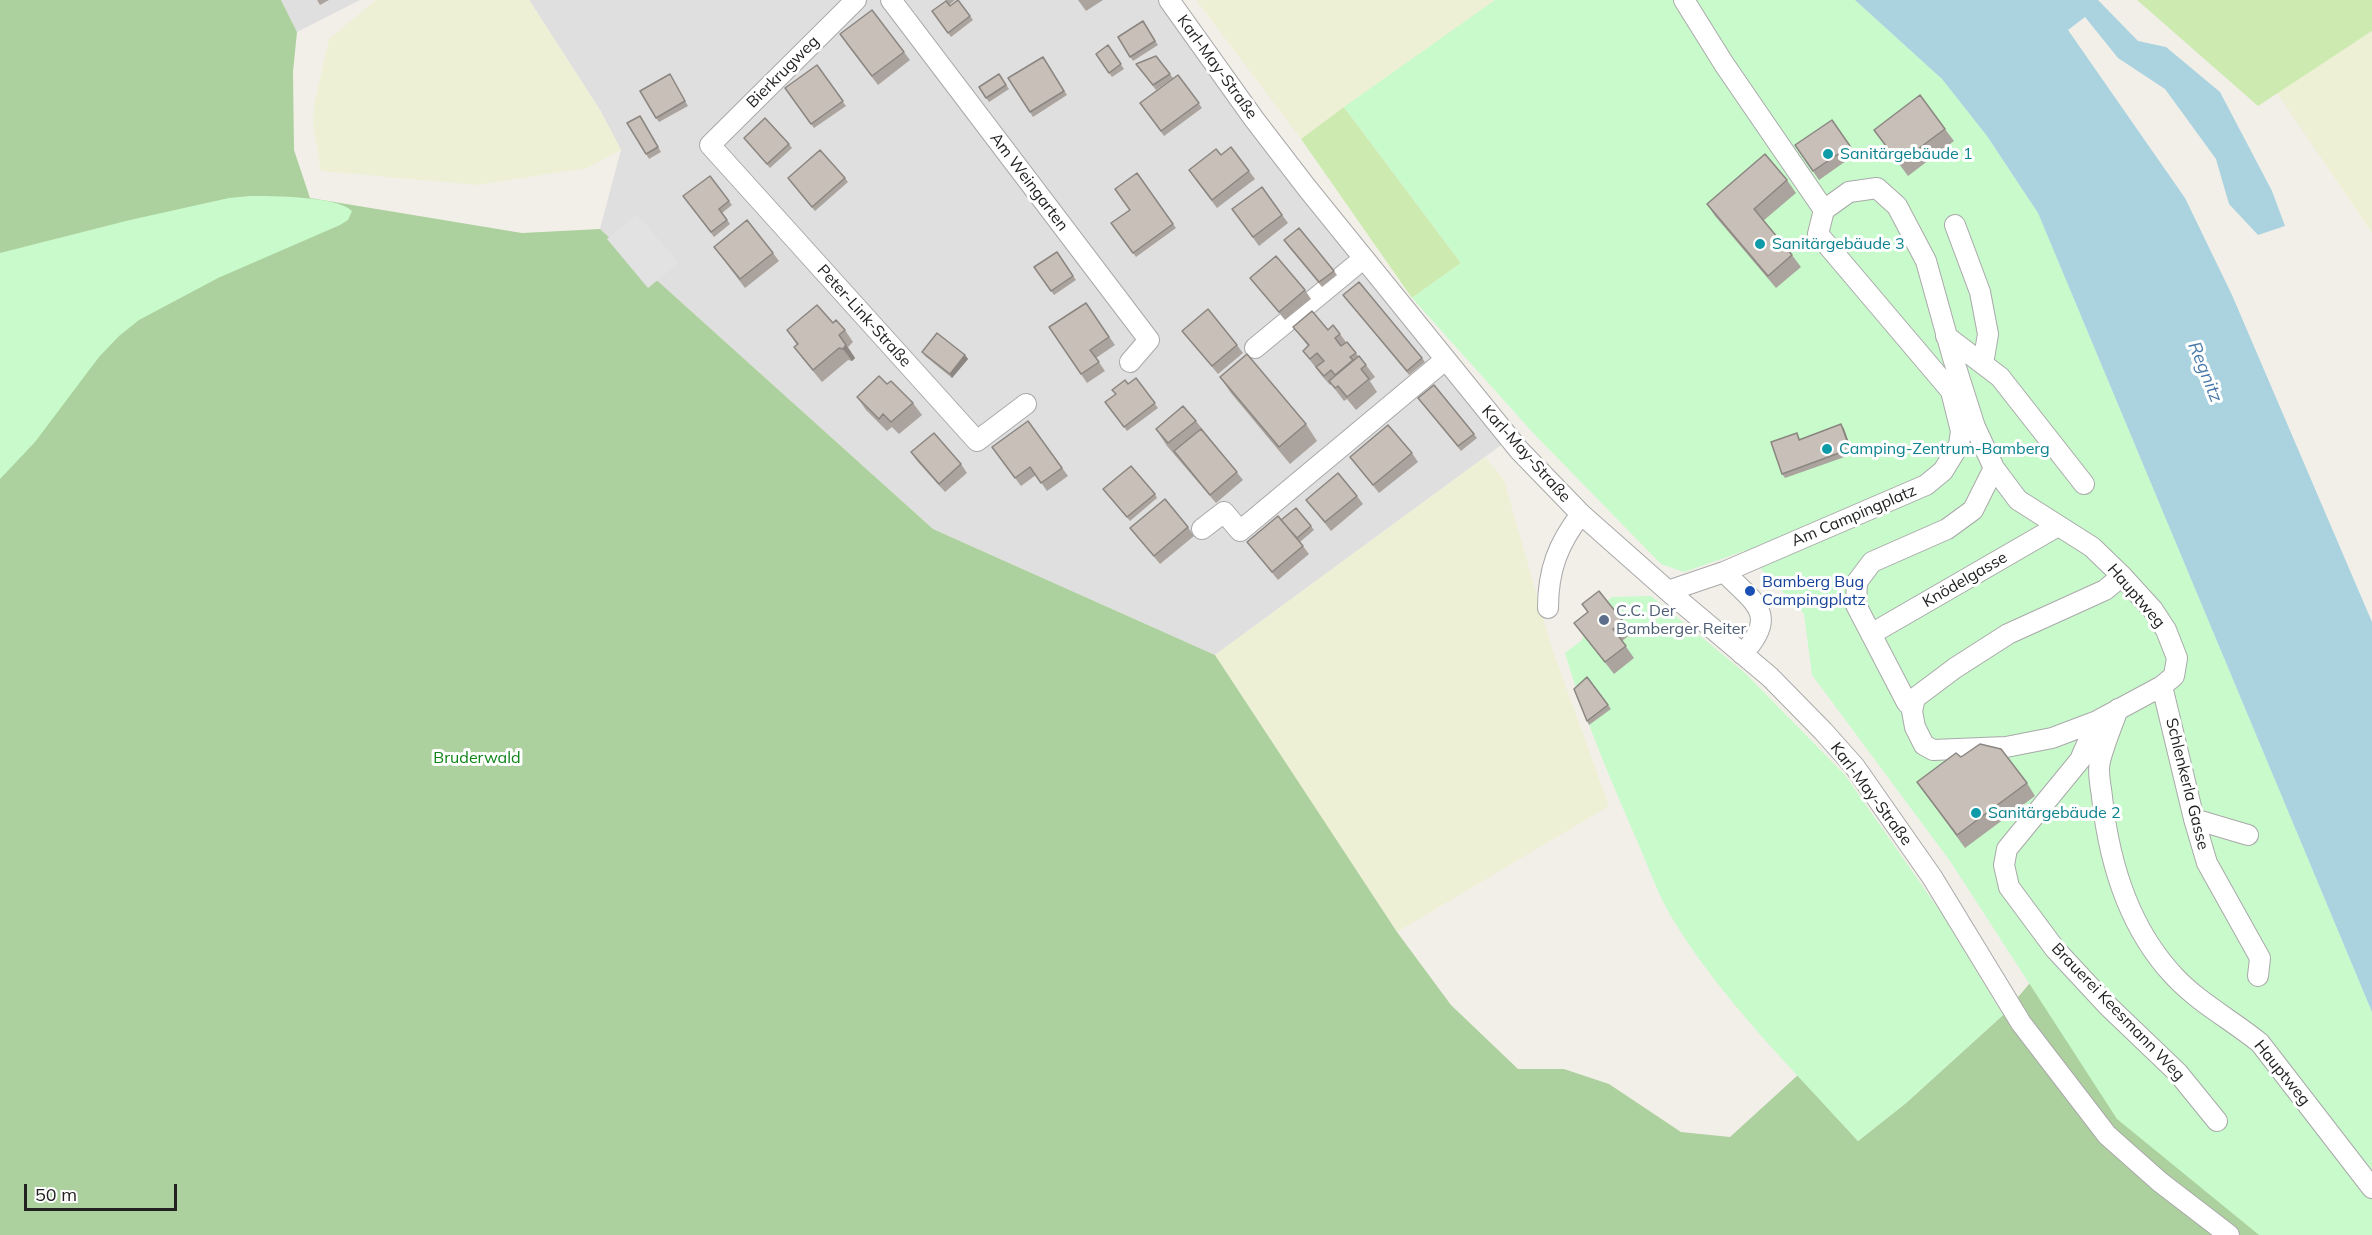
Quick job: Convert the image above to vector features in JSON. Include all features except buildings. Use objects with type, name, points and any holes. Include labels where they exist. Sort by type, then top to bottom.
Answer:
[{"type":"street","name":"Bierkrugweg","points":[[710,145],[856,0]]},
{"type":"street","name":"Am Weingarten","points":[[891,0],[1149,340],[1130,362]]},
{"type":"street","name":"Karl-May-Straße","points":[[1168,0],[1254,118],[1363,259],[1519,450],[1581,514],[1788,694],[1855,767],[1932,878],[2021,1023],[2107,1135],[2160,1182],[2229,1235]]},
{"type":"street","points":[[1684,0],[1724,64],[1824,210]]},
{"type":"street","name":"Peter-Link-Straße","points":[[710,145],[977,441],[1026,404]]},
{"type":"street","name":"Hauptweg","points":[[1824,210],[1849,192],[1878,188],[1897,206],[1926,261],[1946,336],[1975,427],[1994,468],[2018,500],[2092,547],[2153,610],[2166,630],[2177,658],[2174,676],[2162,686]]},
{"type":"street","name":"Am Campingplatz","points":[[1668,591],[1724,572],[1926,485],[1943,471],[1959,445],[1961,431],[1952,391],[1818,234],[1824,210]]},
{"type":"street","points":[[1955,225],[1980,292],[1988,334],[1983,364]]},
{"type":"street","points":[[1254,348],[1363,259]]},
{"type":"street","points":[[1946,336],[2000,377],[2084,484]]},
{"type":"street","points":[[1202,530],[1224,512],[1240,531],[1445,360]]},
{"type":"street","points":[[1914,705],[1907,703],[1856,606],[1857,582],[1872,562],[1947,530],[1973,510],[1994,468]]},
{"type":"street","points":[[1548,608],[1548,592],[1556,555],[1566,533],[1581,514]]},
{"type":"street","name":"Knödelgasse","points":[[1871,634],[2058,526]]},
{"type":"street","points":[[1724,572],[1756,604],[1762,619],[1758,636],[1742,654]]},
{"type":"street","points":[[2122,576],[2105,590],[2008,634],[1955,668],[1915,698],[1912,711],[1915,727],[1924,745],[1933,750],[2006,747],[2052,738],[2097,721],[2162,686]]},
{"type":"street","name":"Schlenkerla Gasse","points":[[2162,686],[2194,819],[2207,862],[2260,958],[2258,976]]},
{"type":"street","name":"Hauptweg","points":[[2118,709],[2099,763],[2106,832],[2119,886],[2149,944],[2174,976],[2203,1002],[2260,1043],[2372,1188]]},
{"type":"street","name":"Brauerei Keesmann Weg","points":[[2097,721],[2080,760],[2007,849],[2004,865],[2009,887],[2055,950],[2107,1005],[2178,1073],[2217,1121]]},
{"type":"street","points":[[2194,819],[2248,835]]},
{"type":"shaded area","points":[[281,0],[360,0],[297,32]]},
{"type":"shaded area","points":[[529,0],[1158,0],[1265,151],[1504,443],[1215,655],[933,529],[600,229],[621,150],[600,110]]},
{"type":"shaded area","points":[[637,214],[679,263],[648,288],[607,239]]},
{"type":"green space","name":"Bruderwald","points":[[0,0],[281,0],[297,32],[293,72],[294,150],[310,198],[522,233],[600,229],[933,529],[1215,655],[1397,932],[1451,1005],[1518,1069],[1564,1069],[1609,1084],[1681,1132],[1730,1137],[1798,1075],[1858,1141],[1906,1103],[2003,1015],[2045,965],[2372,1235],[0,1235]]},
{"type":"green space","points":[[376,0],[529,0],[600,110],[621,150],[587,168],[477,185],[321,171],[313,125],[314,106],[329,39]]},
{"type":"green space","points":[[1196,0],[1495,0],[1301,139]]},
{"type":"green space","points":[[1495,0],[1855,0],[1942,79],[1987,136],[2038,213],[2372,1012],[2372,1235],[2259,1235],[2117,1119],[1950,861],[1812,675],[1804,614],[1744,551],[1684,572],[1661,564],[1535,435],[1412,298],[1461,263],[1344,107]]},
{"type":"green space","points":[[2137,0],[2372,0],[2372,31],[2258,106]]},
{"type":"green space","points":[[2372,31],[2372,233],[2277,93]]},
{"type":"green space","points":[[1344,107],[1461,263],[1412,298],[1301,139]]},
{"type":"green space","points":[[250,196],[333,202],[352,211],[348,220],[340,225],[218,278],[139,320],[119,336],[99,357],[35,442],[0,479],[0,253],[130,220],[229,198]]},
{"type":"green space","points":[[1485,457],[1504,480],[1552,648],[1609,806],[1397,932],[1215,655]]},
{"type":"green space","points":[[1651,596],[1744,672],[1845,775],[1942,914],[2003,1015],[1906,1103],[1858,1141],[1736,1006],[1691,948],[1662,900],[1589,725],[1565,653],[1582,640],[1589,616],[1612,597]]},
{"type":"water","name":"Regnitz","points":[[1855,0],[2098,0],[2138,41],[2166,47],[2220,92],[2272,191],[2285,226],[2258,235],[2229,204],[2216,159],[2165,89],[2118,58],[2085,17],[2068,30],[2185,198],[2232,295],[2372,622],[2372,1012],[2038,213],[1987,136],[1942,79]]},
{"type":"place","name":"Sanitärgebäude 1","points":[[1828,154]]},
{"type":"place","name":"Sanitärgebäude 3","points":[[1760,244]]},
{"type":"place","name":"Camping-Zentrum-Bamberg","points":[[1827,449]]},
{"type":"place","name":"Bamberg Bug Campingplatz","points":[[1750,591]]},
{"type":"place","name":"C.C. Der Bamberger Reiter","points":[[1604,620]]},
{"type":"place","name":"Sanitärgebäude 2","points":[[1976,813]]}]
